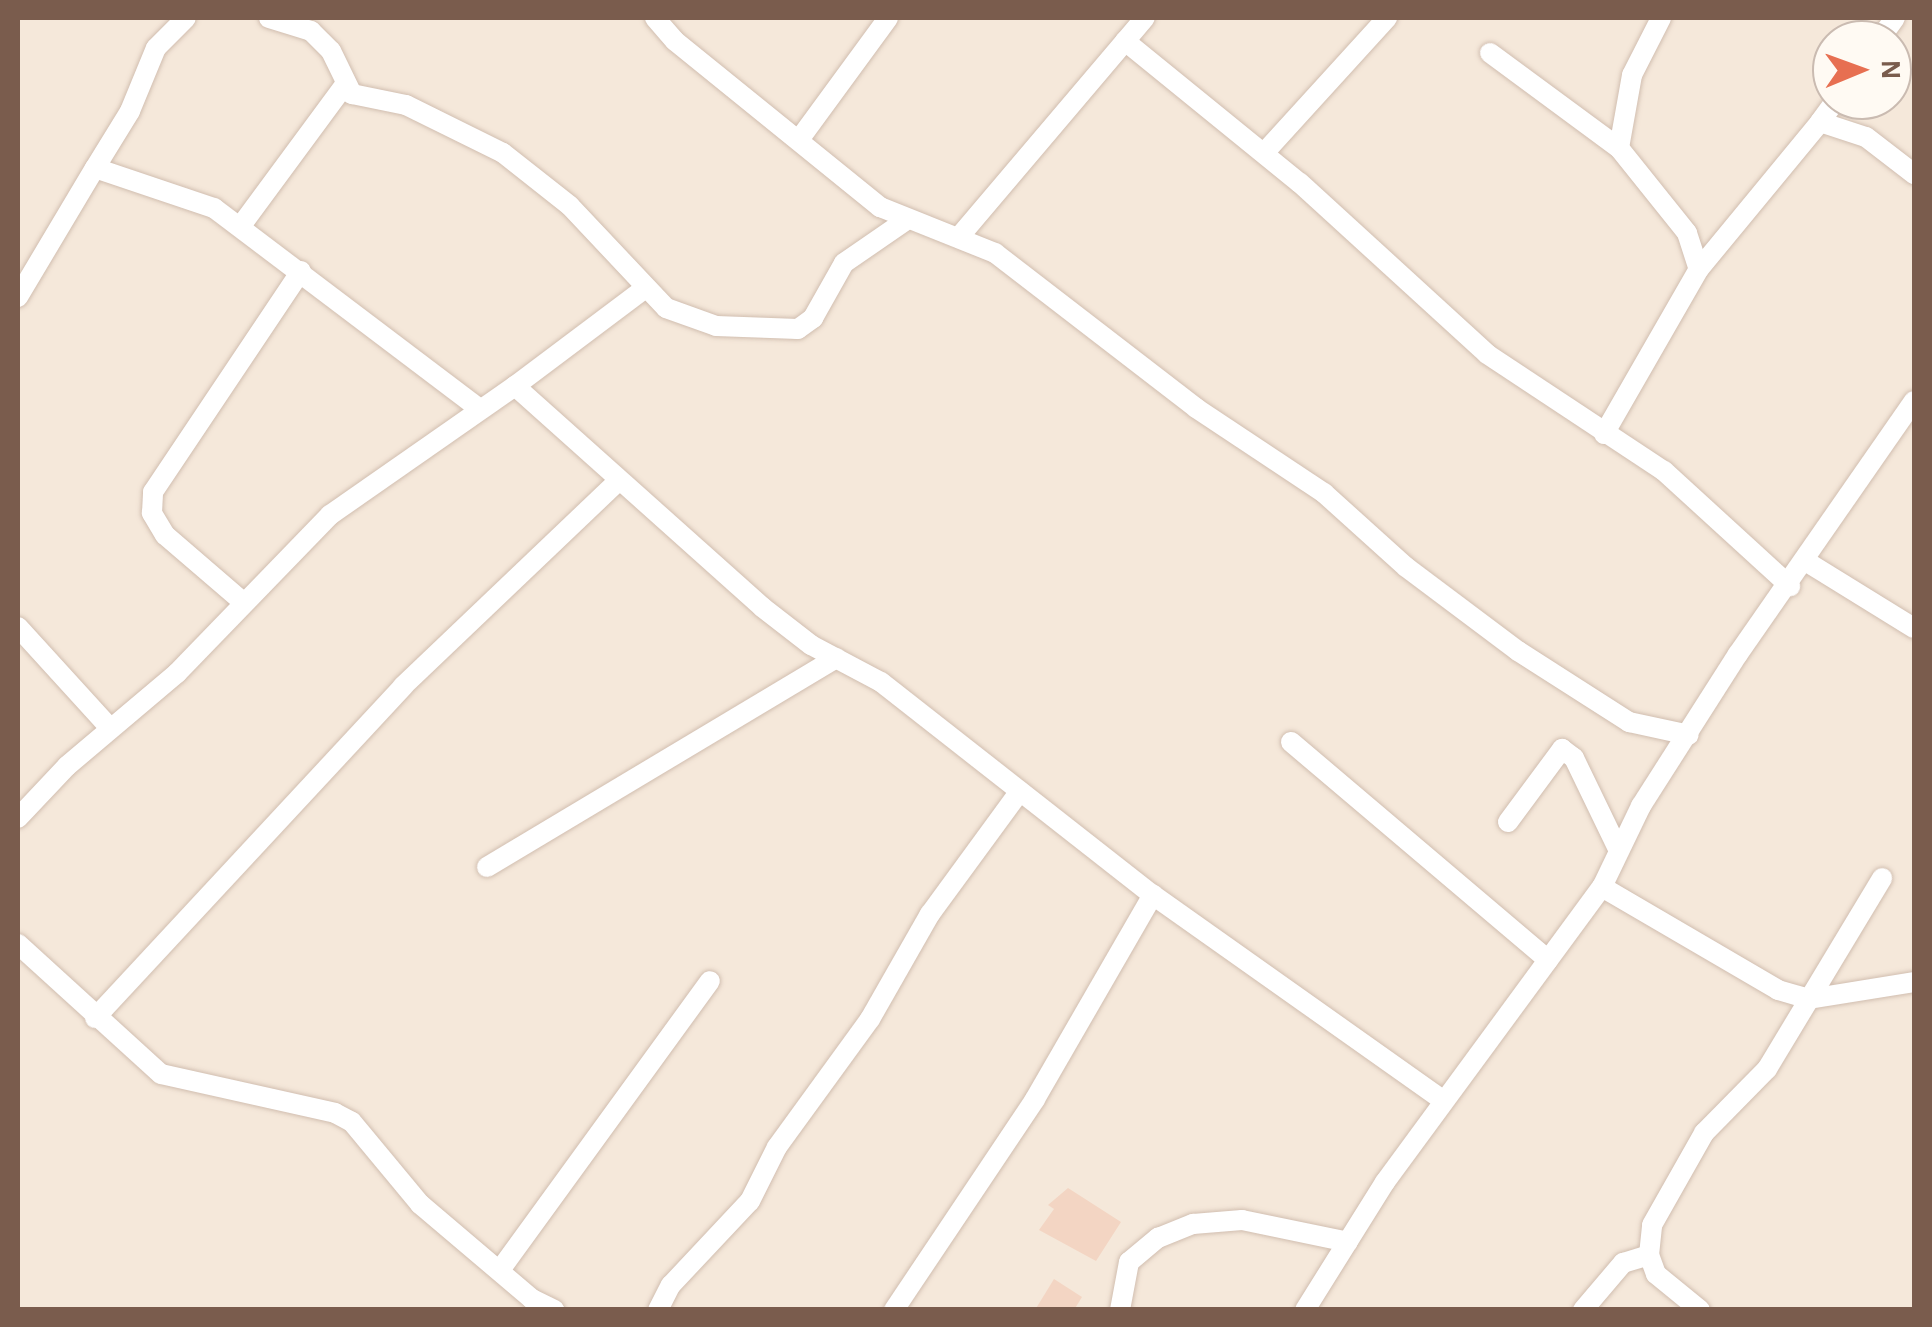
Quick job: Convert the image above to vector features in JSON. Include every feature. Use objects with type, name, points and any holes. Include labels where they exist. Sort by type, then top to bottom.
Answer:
[{"type":"street","points":[[18,297],[130,111],[156,48],[186,18]]},
{"type":"street","points":[[269,18],[311,30],[331,50],[344,86],[352,94],[406,105],[503,153],[570,206],[666,308],[716,326],[798,329],[813,318],[844,263],[905,221]]},
{"type":"street","points":[[655,18],[675,42],[801,137],[880,207],[905,221],[995,253],[1196,408],[1324,493],[1406,567],[1518,651],[1629,722],[1689,735]]},
{"type":"street","points":[[801,137],[888,18]]},
{"type":"street","points":[[958,238],[1145,18]]},
{"type":"street","points":[[1264,153],[1387,18]]},
{"type":"street","points":[[1619,148],[1632,76],[1661,18]]},
{"type":"street","points":[[1125,41],[1264,153],[1487,354],[1664,471],[1790,586]]},
{"type":"street","points":[[1490,53],[1619,148],[1687,233],[1699,269]]},
{"type":"street","points":[[240,227],[344,86]]},
{"type":"street","points":[[1604,434],[1699,269],[1820,122],[1866,137],[1914,174]]},
{"type":"street","points":[[95,168],[158,185],[214,208],[478,408]]},
{"type":"street","points":[[243,602],[165,535],[152,513],[154,492],[301,271]]},
{"type":"street","points":[[18,818],[110,728],[178,674],[330,515],[478,408],[516,386],[644,289]]},
{"type":"street","points":[[516,386],[718,571],[836,658],[892,690],[1153,895],[1443,1100]]},
{"type":"street","points":[[1305,1310],[1443,1100],[1602,887],[1619,851],[1738,654],[1807,562],[1914,401]]},
{"type":"street","points":[[95,1018],[403,686],[492,605],[555,534],[620,480]]},
{"type":"street","points":[[1807,562],[1914,628]]},
{"type":"street","points":[[18,627],[110,728]]},
{"type":"street","points":[[487,867],[836,658]]},
{"type":"street","points":[[1291,742],[1548,960]]},
{"type":"street","points":[[1508,822],[1562,749],[1574,758],[1619,851]]},
{"type":"street","points":[[658,1310],[670,1285],[744,1210],[777,1147],[870,1019],[923,926],[1020,791]]},
{"type":"street","points":[[1700,1310],[1671,1292],[1650,1255],[1652,1224],[1704,1133],[1767,1068],[1882,878]]},
{"type":"street","points":[[1602,887],[1736,968],[1809,999],[1914,982]]},
{"type":"street","points":[[894,1310],[1044,1086],[1153,895]]},
{"type":"street","points":[[18,944],[161,1074],[335,1113],[352,1122],[420,1204],[556,1310]]},
{"type":"street","points":[[500,1270],[710,981]]},
{"type":"street","points":[[1120,1310],[1129,1262],[1158,1238],[1193,1224],[1242,1220],[1348,1242]]},
{"type":"street","points":[[1583,1310],[1623,1262],[1650,1255]]},
{"type":"shaded area","points":[[18,18],[1914,18],[1914,1309],[18,1309]]},
{"type":"building","points":[[1068,1188],[1121,1222],[1096,1261],[1039,1230],[1054,1209],[1048,1205]]},
{"type":"building","points":[[1054,1279],[1082,1297],[1074,1310],[1035,1310]]}]
